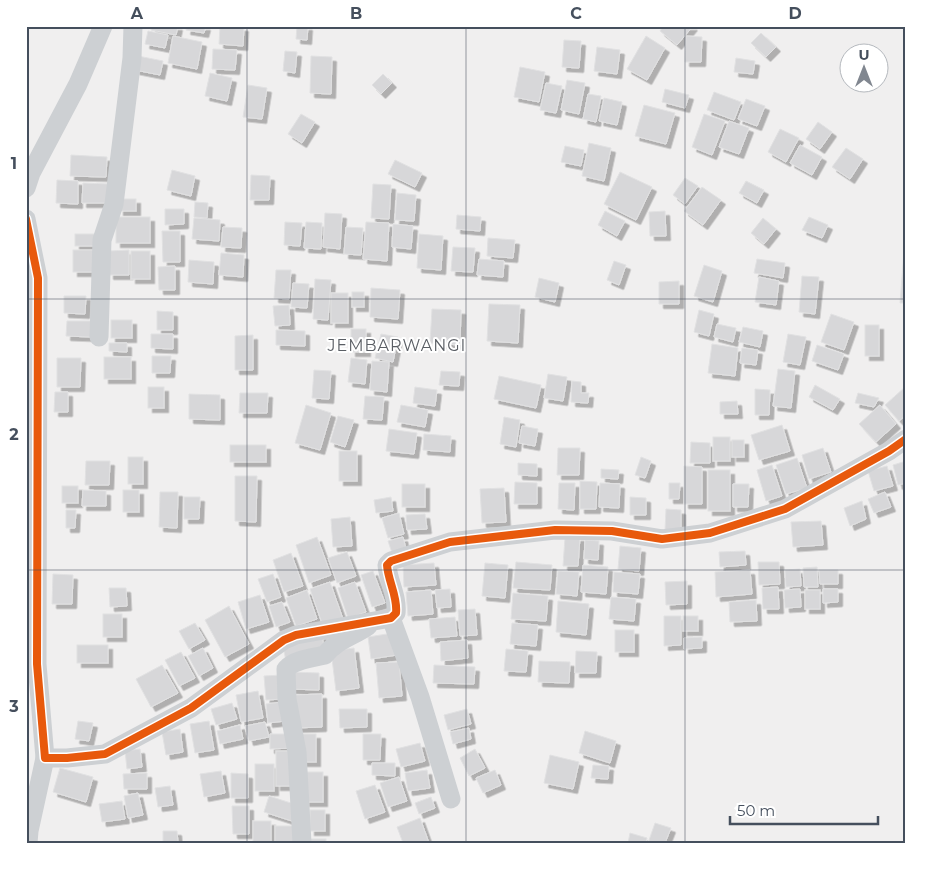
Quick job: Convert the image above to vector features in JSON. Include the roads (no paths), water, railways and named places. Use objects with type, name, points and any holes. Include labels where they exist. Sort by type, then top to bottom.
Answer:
[{"type":"street","points":[[26,188],[78,84],[103,26]]},
{"type":"street","points":[[99,337],[102,240],[114,204],[132,58],[132,26]]},
{"type":"street","points":[[26,219],[38,278],[37,664],[45,758],[28,843]]},
{"type":"street","points":[[302,843],[297,752],[287,699],[286,669],[299,661],[325,654],[330,648],[396,613],[397,606],[387,565],[391,561],[450,542],[555,530],[612,531],[662,539],[710,533],[785,509],[889,451],[906,439]]},
{"type":"street","points":[[45,758],[105,754],[191,708],[284,640],[296,635],[383,620]]},
{"type":"street","points":[[383,620],[420,697],[451,799]]},
{"type":"district","name":"JEMBARWANGI","points":[[397,345]]}]
